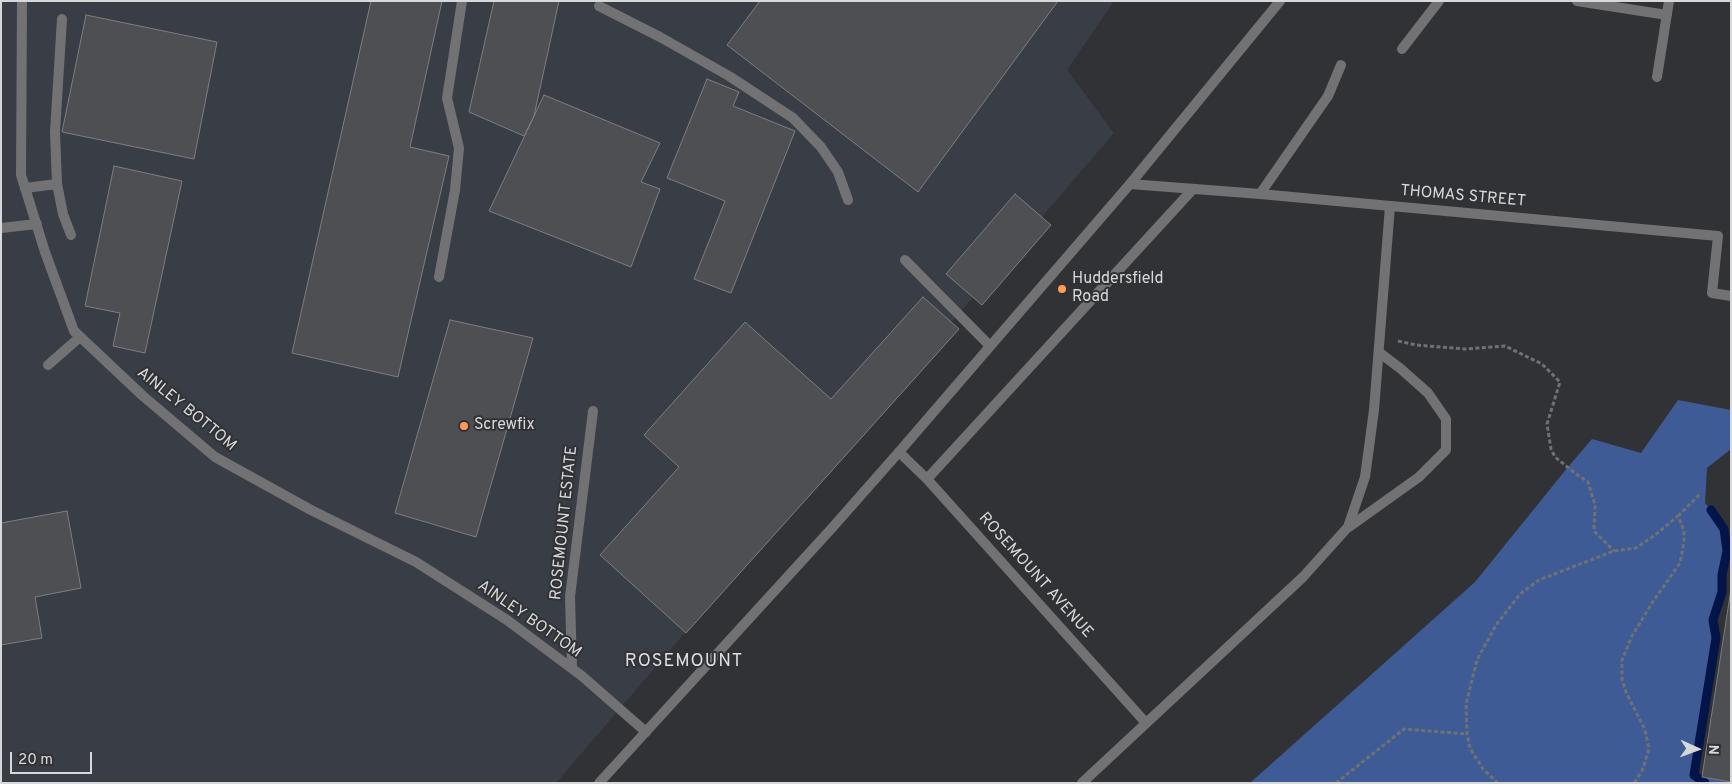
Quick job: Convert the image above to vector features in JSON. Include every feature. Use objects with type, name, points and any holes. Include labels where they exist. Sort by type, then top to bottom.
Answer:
[{"type":"street","name":"AINLEY BOTTOM","points":[[22,1],[21,175],[74,331],[142,396],[215,457],[311,510],[416,562],[507,620],[572,668],[646,732]]},
{"type":"street","points":[[439,277],[455,190],[458,148],[447,98],[462,1]]},
{"type":"street","points":[[599,783],[899,452],[1130,184],[1280,1]]},
{"type":"street","points":[[1402,49],[1439,1]]},
{"type":"street","points":[[1577,1],[1667,15]]},
{"type":"street","points":[[1657,76],[1669,1]]},
{"type":"street","points":[[599,6],[660,37],[729,76],[793,118],[821,147],[838,172],[848,200]]},
{"type":"street","points":[[62,19],[55,132],[57,184],[63,214],[70,235]]},
{"type":"street","points":[[1260,194],[1328,96],[1342,65]]},
{"type":"street","points":[[25,188],[57,184]]},
{"type":"street","name":"THOMAS STREET","points":[[1130,184],[1718,236],[1712,293],[1731,296]]},
{"type":"street","points":[[928,479],[1193,189]]},
{"type":"street","points":[[1348,527],[1365,477],[1380,353],[1390,206]]},
{"type":"street","points":[[1,228],[37,224]]},
{"type":"street","points":[[904,260],[990,346]]},
{"type":"street","points":[[48,365],[80,336]]},
{"type":"street","points":[[1082,783],[1303,577],[1348,527],[1419,476],[1446,450],[1446,419],[1428,393],[1380,353]]},
{"type":"street","name":"ROSEMOUNT ESTATE","points":[[572,668],[570,597],[593,410]]},
{"type":"street","name":"ROSEMOUNT AVENUE","points":[[899,452],[928,479],[1146,723]]},
{"type":"path","points":[[1381,336],[1416,345],[1456,348],[1505,346],[1542,364],[1560,382],[1547,424],[1550,449],[1555,457],[1588,482],[1595,505],[1594,531],[1614,551]]},
{"type":"path","points":[[1498,783],[1483,769],[1470,748],[1467,734],[1466,704],[1477,660],[1496,625],[1520,594],[1539,580],[1614,551],[1636,548],[1655,536],[1702,493]]},
{"type":"path","points":[[1634,783],[1642,771],[1649,749],[1645,730],[1622,680],[1622,660],[1632,636],[1680,563],[1684,530],[1678,516]]},
{"type":"path","points":[[1336,783],[1404,729],[1467,734]]},
{"type":"shaded area","points":[[1,1],[1114,1],[1067,70],[1114,133],[556,783],[1,783]]},
{"type":"shaded area","points":[[1678,400],[1731,410],[1731,449],[1707,468],[1705,503],[1724,529],[1727,551],[1722,575],[1722,592],[1713,620],[1716,638],[1694,774],[1731,783],[1250,783],[1475,582],[1592,439],[1641,453]]},
{"type":"building","points":[[371,1],[442,1],[410,147],[449,156],[398,377],[292,353]]},
{"type":"building","points":[[494,1],[559,1],[534,116],[524,136],[469,112]]},
{"type":"building","points":[[760,1],[1058,1],[918,192],[727,45]]},
{"type":"building","points":[[86,15],[217,42],[194,159],[62,132]]},
{"type":"building","points":[[707,79],[739,92],[733,106],[795,131],[731,293],[694,279],[725,201],[667,178]]},
{"type":"building","points":[[544,95],[660,143],[641,182],[660,189],[631,267],[489,211]]},
{"type":"building","points":[[114,166],[182,181],[145,353],[113,346],[120,313],[85,306]]},
{"type":"building","points":[[1015,194],[1051,225],[982,305],[946,274]]},
{"type":"building","points":[[923,297],[959,329],[686,633],[600,555],[679,467],[644,435],[745,322],[831,399]]},
{"type":"building","name":"Screwfix","points":[[450,320],[533,338],[476,537],[395,513]]},
{"type":"building","points":[[67,511],[81,588],[35,597],[42,638],[1,645],[1,523]]},
{"type":"building","points":[[1731,589],[1731,782],[1702,777]]},
{"type":"waterway","points":[[1705,783],[1694,775],[1716,638],[1713,620],[1722,592],[1722,575],[1727,551],[1724,529],[1711,510]]},
{"type":"place","name":"Huddersfield Road","points":[[1062,289]]},
{"type":"place","name":"Screwfix","points":[[464,426]]},
{"type":"district","name":"ROSEMOUNT","points":[[684,662]]}]
